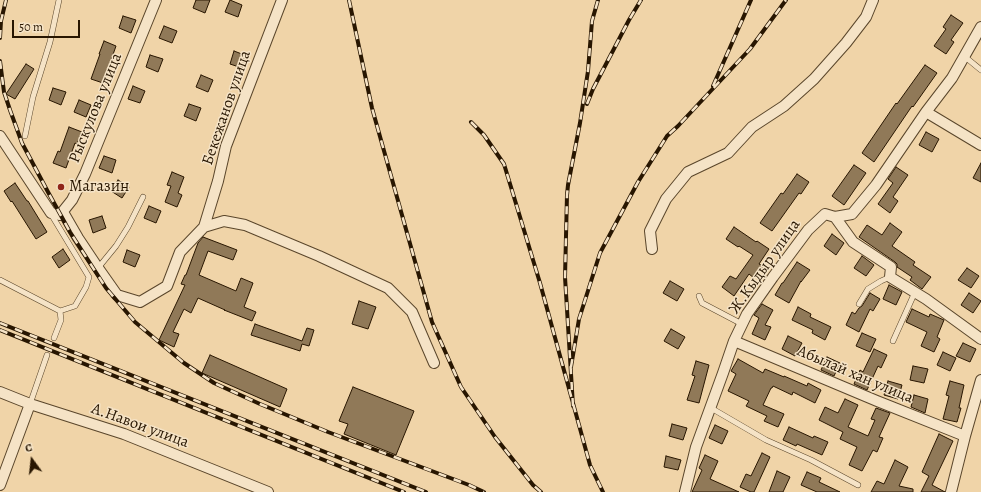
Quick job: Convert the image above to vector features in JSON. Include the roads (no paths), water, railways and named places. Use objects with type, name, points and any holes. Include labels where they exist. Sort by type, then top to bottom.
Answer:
[{"type":"street","name":"Рыскулова улица","points":[[63,212],[72,200],[85,174],[156,0]]},
{"type":"street","name":"Бекежанов улица","points":[[63,212],[78,238],[117,295],[140,302],[167,286],[180,252],[204,227],[218,181],[226,146],[282,0]]},
{"type":"street","points":[[652,249],[650,231],[666,199],[688,172],[728,153],[752,127],[784,106],[814,79],[846,43],[866,17],[873,0]]},
{"type":"street","name":"Ж.Кыдыр улица","points":[[685,492],[696,448],[734,341],[747,314],[808,230],[825,214],[835,217],[852,214],[876,185],[926,112],[952,78],[981,27]]},
{"type":"street","points":[[926,112],[981,145]]},
{"type":"street","points":[[0,136],[51,213],[60,215],[63,212]]},
{"type":"street","points":[[835,217],[853,242],[891,268],[890,277],[926,299],[981,339]]},
{"type":"street","name":"Бекежанов улица","points":[[204,227],[224,221],[245,225],[319,256],[388,288],[412,312],[434,363]]},
{"type":"street","name":"Абылай хан улица","points":[[734,341],[965,436]]},
{"type":"street","points":[[951,492],[981,380]]},
{"type":"street","name":"А.Навои улица","points":[[0,392],[30,404],[124,434],[268,492]]},
{"type":"street","points":[[0,485],[30,404]]},
{"type":"lane","points":[[25,136],[33,97],[50,42],[59,0]]},
{"type":"lane","points":[[964,56],[981,70]]},
{"type":"lane","points":[[98,268],[116,246],[128,227],[143,197]]},
{"type":"lane","points":[[0,280],[60,310],[75,306],[86,287],[89,277],[51,213]]},
{"type":"lane","points":[[859,304],[868,289],[890,277]]},
{"type":"lane","points":[[893,341],[915,292]]},
{"type":"lane","points":[[699,296],[702,302],[742,324]]},
{"type":"lane","points":[[54,338],[61,320],[60,310]]},
{"type":"lane","points":[[30,404],[47,355]]},
{"type":"lane","points":[[711,408],[766,440],[810,460],[858,485]]},
{"type":"railway","points":[[0,38],[1,21],[6,0]]},
{"type":"railway","points":[[349,0],[372,108],[432,322],[461,387],[495,437],[533,485],[541,492]]},
{"type":"railway","points":[[573,406],[565,277],[567,195],[588,71],[592,21],[598,0]]},
{"type":"railway","points":[[587,104],[593,89],[641,0]]},
{"type":"railway","points":[[713,86],[751,0]]},
{"type":"railway","points":[[571,367],[579,319],[600,253],[638,182],[667,136],[750,49],[786,0]]},
{"type":"railway","points":[[0,61],[4,92],[22,143],[70,232],[106,288],[135,322],[184,363],[214,383],[328,432],[484,492]]},
{"type":"railway","points":[[471,122],[484,135],[504,164],[540,283],[590,465],[603,492]]},
{"type":"railway","points":[[0,323],[426,492]]},
{"type":"railway","points":[[0,330],[404,492]]},
{"type":"place","name":"Магазин","points":[[61,187]]}]
